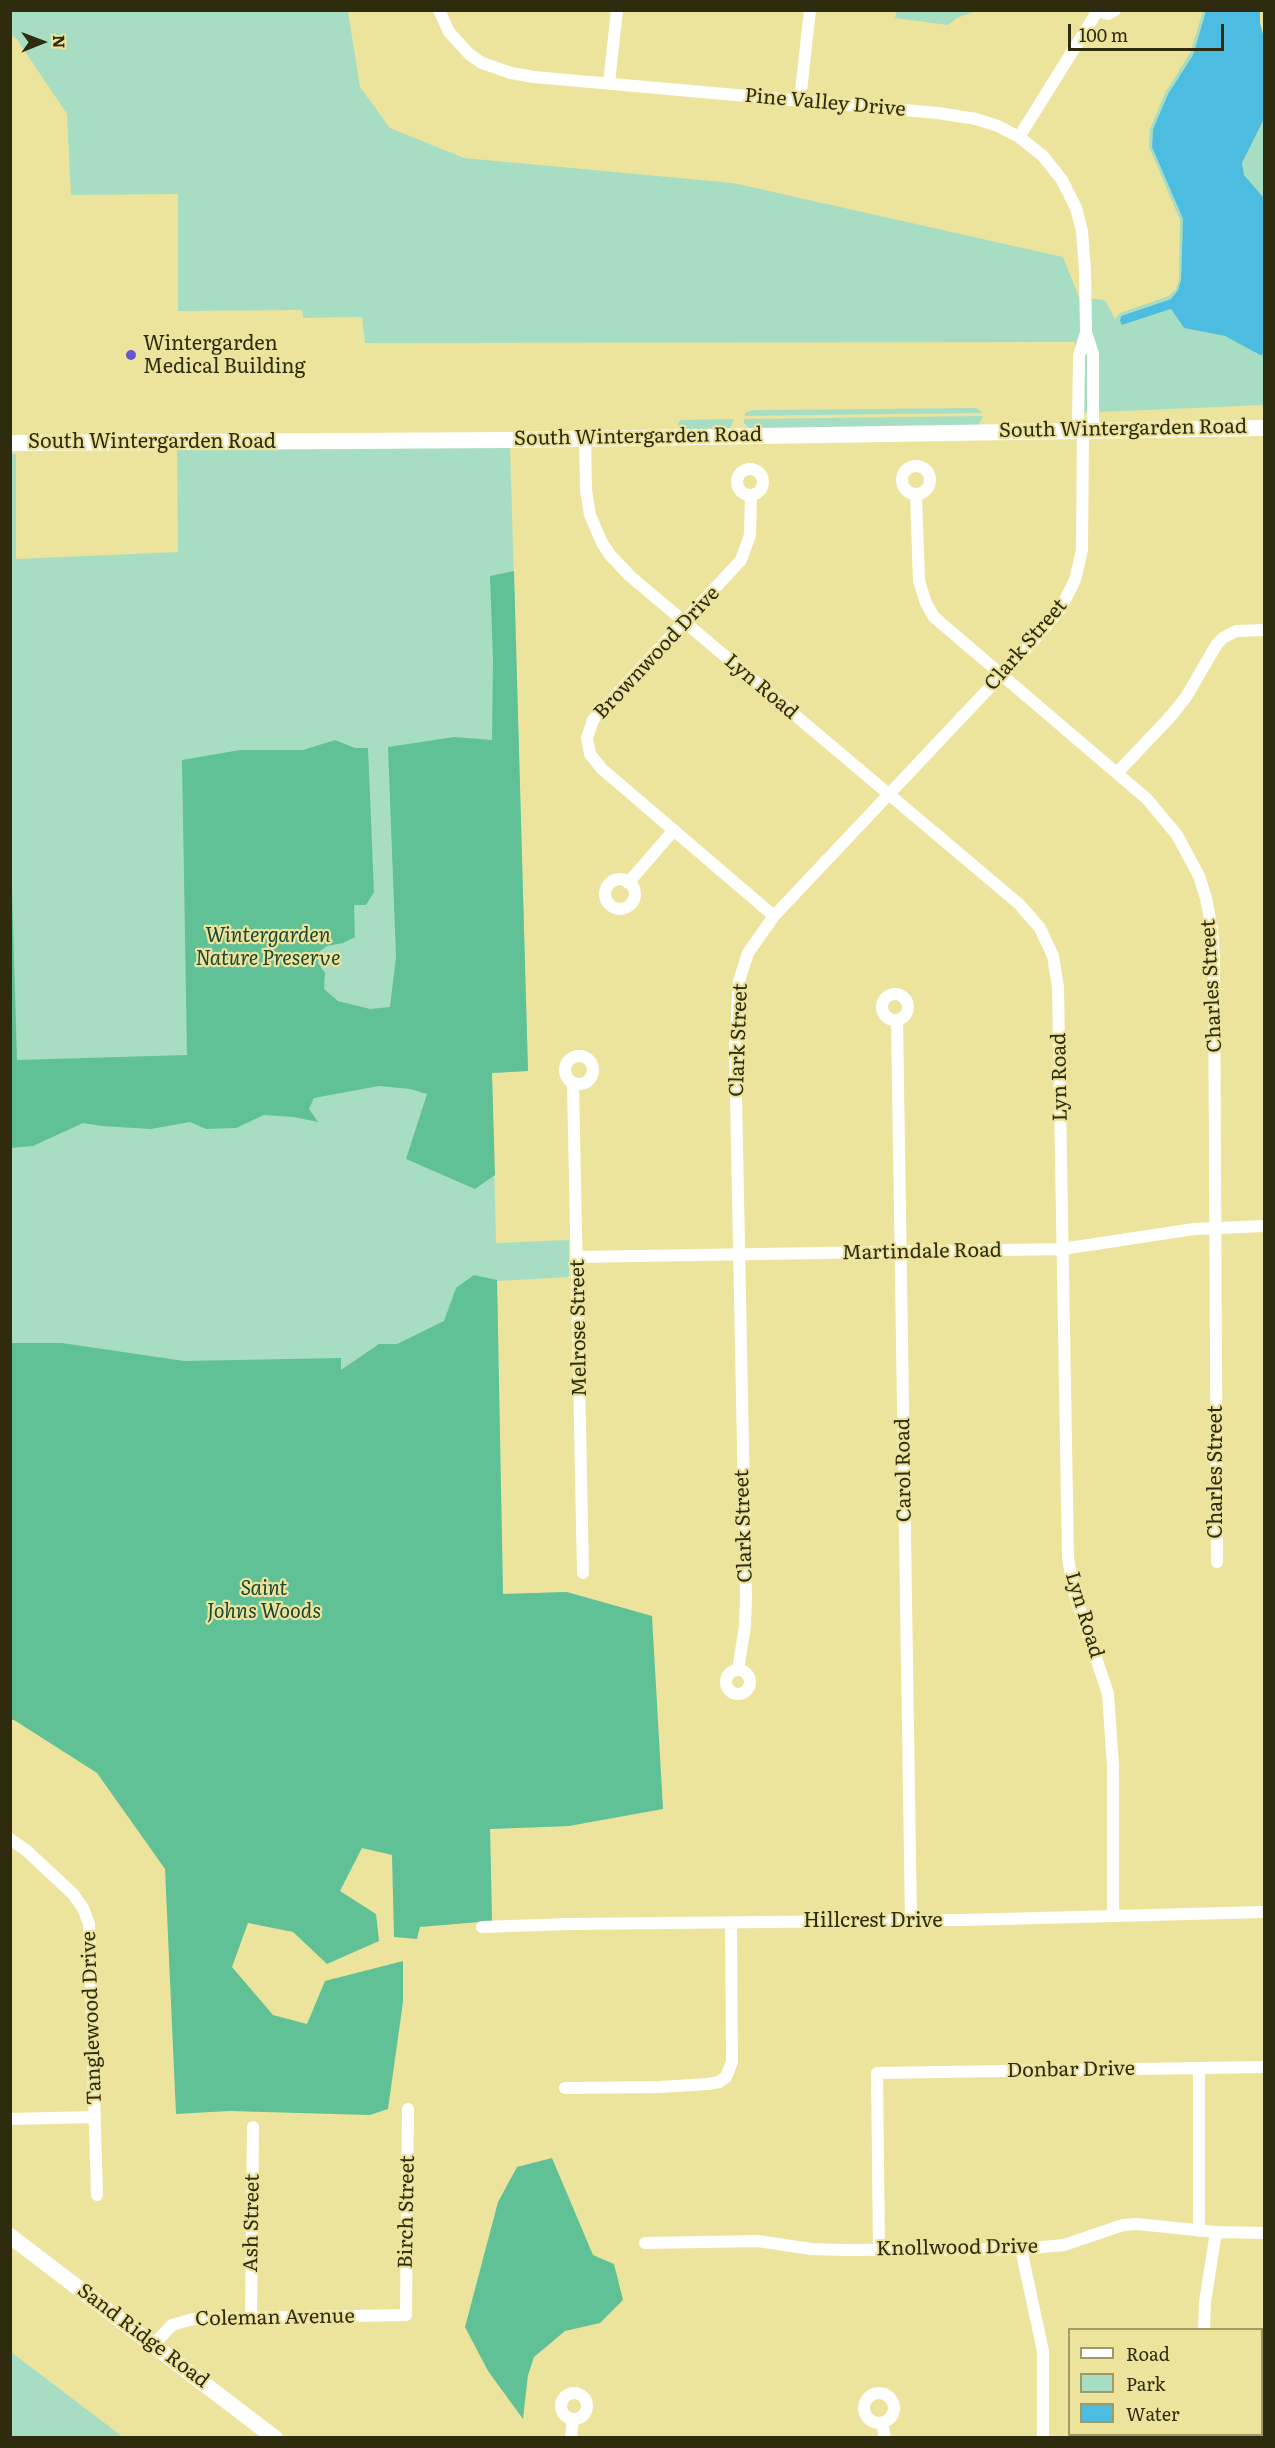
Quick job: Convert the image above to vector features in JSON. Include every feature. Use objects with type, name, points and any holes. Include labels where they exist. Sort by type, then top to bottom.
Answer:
[{"type":"street","name":"Pine Valley Drive","points":[[439,10],[449,32],[458,44],[482,63],[496,69],[534,77],[961,116],[998,126],[1020,137],[1053,168],[1076,208],[1084,246],[1086,332],[1078,356],[1085,429]]},
{"type":"street","points":[[609,83],[617,10]]},
{"type":"street","points":[[800,100],[810,10]]},
{"type":"street","points":[[1020,137],[1096,11],[1108,14],[1115,10]]},
{"type":"street","name":"South Wintergarden Road","points":[[10,442],[585,438],[1264,428]]},
{"type":"street","name":"Clark Street","points":[[738,1670],[745,1626],[746,1598],[738,1256],[736,1003],[739,981],[748,953],[774,916],[1061,608],[1075,580],[1082,550],[1085,429]]},
{"type":"street","name":"Lyn Road","points":[[585,438],[587,500],[590,515],[602,543],[627,573],[1019,904],[1040,928],[1048,942],[1053,956],[1058,987],[1069,1565],[1073,1588],[1108,1694],[1113,1766],[1113,1916]]},
{"type":"street","name":"Charles Street","points":[[916,494],[917,565],[926,603],[944,627],[1147,799],[1178,835],[1194,865],[1206,898],[1212,929],[1214,960],[1217,1562]]},
{"type":"street","name":"Brownwood Drive","points":[[751,495],[751,528],[745,552],[733,570],[593,720],[587,738],[594,761],[774,916]]},
{"type":"street","points":[[1117,773],[1171,717],[1222,638],[1236,631],[1264,630]]},
{"type":"street","points":[[628,883],[674,830]]},
{"type":"street","name":"Carol Road","points":[[897,1020],[911,1921]]},
{"type":"street","name":"Melrose Street","points":[[573,1083],[583,1573]]},
{"type":"street","name":"Martindale Road","points":[[577,1257],[1062,1249],[1194,1229],[1264,1226]]},
{"type":"street","name":"Tanglewood Drive","points":[[10,1839],[27,1851],[74,1894],[89,1924],[97,2195]]},
{"type":"street","name":"Hillcrest Drive","points":[[482,1927],[911,1921],[1264,1912]]},
{"type":"street","points":[[565,2088],[708,2084],[719,2082],[726,2077],[732,2062],[731,1923]]},
{"type":"street","name":"Donbar Drive","points":[[879,2249],[877,2073],[1264,2067]]},
{"type":"street","points":[[1198,2068],[1199,2231]]},
{"type":"street","name":"Birch Street","points":[[406,2315],[408,2109]]},
{"type":"street","points":[[10,2119],[95,2117]]},
{"type":"street","name":"Ash Street","points":[[251,2318],[253,2127]]},
{"type":"street","name":"Knollwood Drive","points":[[645,2243],[758,2241],[811,2249],[1021,2248],[1064,2245],[1107,2228],[1123,2225],[1264,2233]]},
{"type":"street","points":[[1204,2328],[1205,2302],[1216,2232]]},
{"type":"street","name":"Sand Ridge Road","points":[[10,2236],[275,2438]]},
{"type":"street","points":[[1021,2248],[1043,2351],[1043,2438]]},
{"type":"street","name":"Coleman Avenue","points":[[154,2344],[165,2330],[180,2321],[192,2319],[406,2315]]},
{"type":"street","points":[[571,2438],[573,2419]]},
{"type":"street","points":[[882,2423],[885,2438]]},
{"type":"green space","points":[[897,10],[976,11],[957,18],[948,25],[895,18]]},
{"type":"green space","points":[[11,11],[348,11],[360,87],[390,128],[464,158],[733,183],[1063,257],[1079,297],[1105,300],[1115,319],[1120,313],[1169,296],[1176,289],[1179,280],[1180,220],[1149,147],[1150,129],[1165,93],[1190,53],[1203,11],[1206,11],[1193,55],[1168,94],[1153,129],[1152,147],[1183,219],[1181,280],[1178,290],[1171,299],[1121,316],[1123,325],[1171,309],[1184,328],[1225,336],[1260,355],[1264,354],[1264,405],[1075,413],[1075,342],[365,343],[362,317],[303,318],[302,310],[178,311],[178,194],[71,195],[67,114],[16,38],[11,36]]},
{"type":"green space","points":[[1264,119],[1264,198],[1244,175],[1242,163]]},
{"type":"green space","points":[[976,408],[983,413],[745,416],[745,413],[753,410]]},
{"type":"green space","points":[[983,416],[978,426],[749,429],[744,423],[744,419]]},
{"type":"green space","points":[[734,419],[730,429],[679,430],[678,423],[681,420]]},
{"type":"green space","name":"Wintergarden Nature Preserve","points":[[510,444],[528,1071],[492,1073],[496,1243],[569,1240],[569,1277],[497,1281],[503,1594],[567,1592],[569,1826],[490,1829],[492,1921],[397,1827],[11,1699],[11,454],[16,454],[16,559],[178,552],[177,447]]},
{"type":"green space","points":[[514,571],[528,1071],[492,1073],[495,1175],[475,1189],[406,1159],[427,1094],[410,1089],[379,1086],[314,1098],[309,1109],[318,1122],[294,1117],[264,1115],[236,1128],[206,1129],[190,1122],[151,1129],[83,1123],[33,1146],[11,1148],[11,855],[17,1060],[187,1055],[182,760],[240,750],[303,750],[335,740],[355,748],[368,748],[374,892],[366,905],[354,905],[355,937],[343,943],[327,946],[319,952],[318,963],[325,973],[324,989],[338,1001],[370,1009],[390,1007],[396,957],[388,747],[454,737],[492,740],[493,660],[490,576]]},
{"type":"green space","name":"Saint Johns Woods","points":[[474,1275],[497,1280],[503,1594],[567,1592],[652,1616],[663,1809],[569,1826],[490,1829],[492,1921],[420,1927],[417,1939],[394,1937],[392,1855],[362,1848],[340,1891],[376,1914],[379,1941],[327,1964],[293,1932],[248,1923],[232,1967],[273,2015],[307,2024],[325,1981],[403,1961],[403,2002],[388,2109],[370,2115],[229,2111],[176,2114],[165,1869],[97,1773],[11,1720],[10,1343],[62,1343],[184,1361],[341,1358],[341,1370],[379,1344],[397,1344],[444,1321],[456,1288]]},
{"type":"green space","points":[[552,2158],[593,2255],[614,2264],[623,2300],[600,2323],[565,2331],[534,2357],[528,2375],[523,2419],[488,2371],[465,2327],[498,2202],[517,2167]]},
{"type":"green space","points":[[11,2352],[123,2437],[11,2437]]},
{"type":"water","points":[[1206,11],[1260,11],[1264,38],[1264,119],[1242,163],[1244,175],[1264,198],[1264,354],[1260,355],[1225,336],[1184,328],[1171,309],[1122,325],[1120,321],[1121,316],[1171,299],[1178,290],[1181,280],[1183,219],[1152,147],[1153,129],[1168,94],[1193,55]]},
{"type":"place","name":"Wintergarden Medical Building","points":[[131,355]]}]
